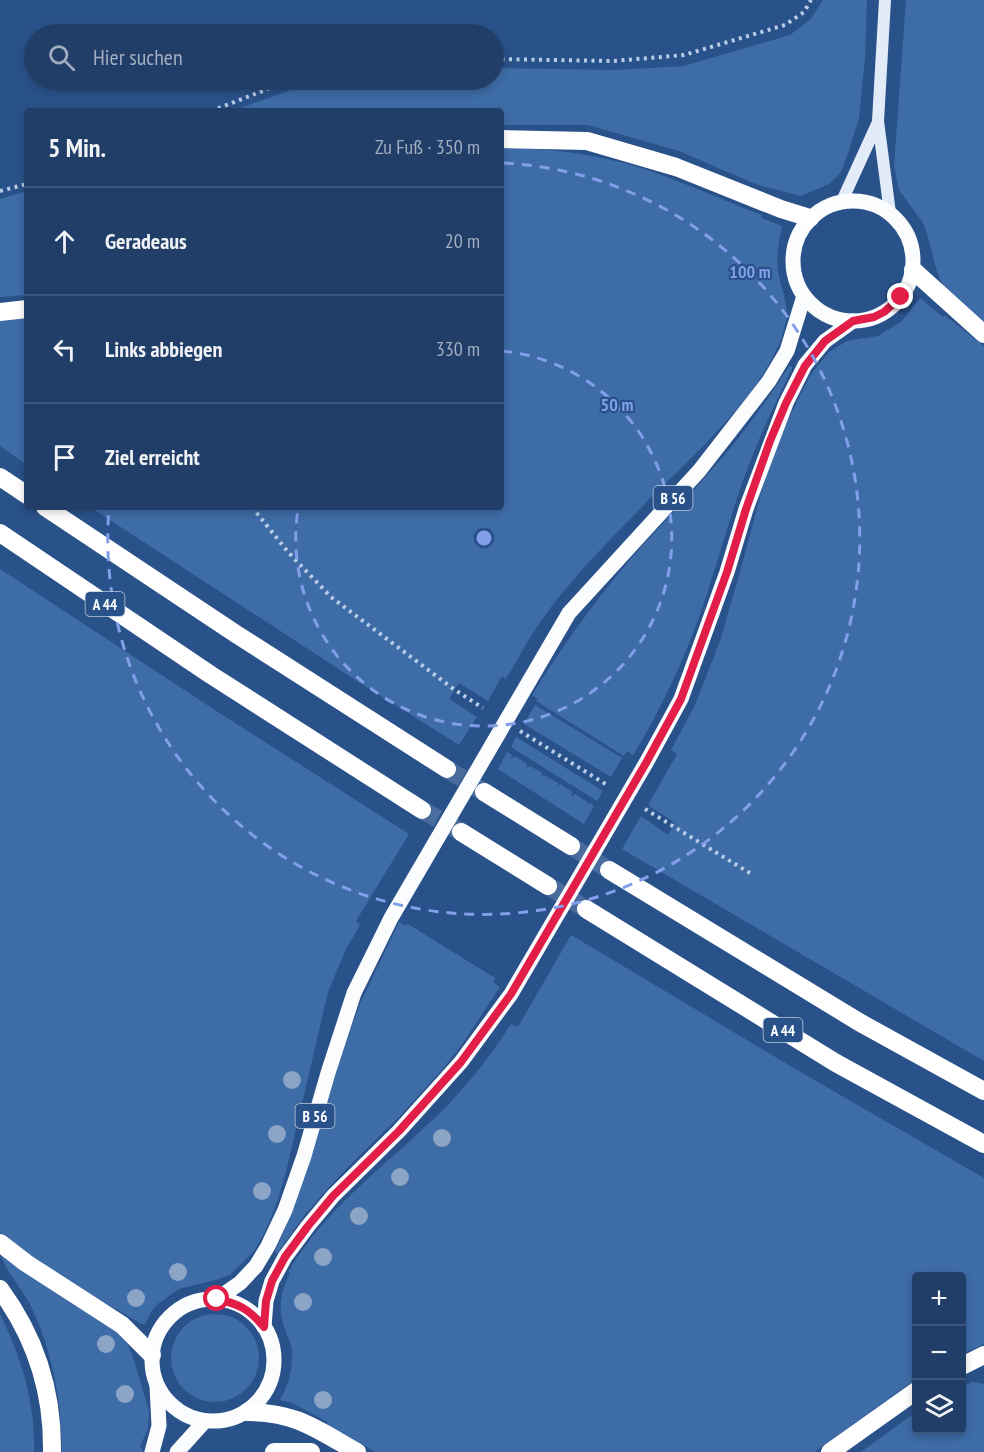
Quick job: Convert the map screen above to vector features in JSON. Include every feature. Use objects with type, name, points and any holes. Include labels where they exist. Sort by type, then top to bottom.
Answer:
[{"type":"highway","points":[[504,138],[587,141],[676,167],[781,209],[810,218]]},
{"type":"highway","points":[[913,270],[984,334]]},
{"type":"highway","points":[[0,312],[24,309]]},
{"type":"highway","points":[[0,477],[24,493]]},
{"type":"highway","points":[[50,510],[236,634],[447,769]]},
{"type":"highway","name":"A 44","points":[[0,533],[211,675],[422,810]]},
{"type":"highway","points":[[484,792],[571,846]]},
{"type":"highway","points":[[461,832],[548,886]]},
{"type":"highway","points":[[609,870],[859,1022],[984,1091]]},
{"type":"highway","name":"A 44","points":[[586,909],[836,1063],[984,1144]]},
{"type":"highway","points":[[0,1243],[26,1263],[122,1325],[152,1355]]},
{"type":"highway","points":[[0,1289],[24,1326],[40,1363],[49,1400],[52,1452]]},
{"type":"highway","points":[[966,1364],[984,1355]]},
{"type":"highway","points":[[830,1452],[912,1394]]},
{"type":"highway","points":[[247,1412],[277,1413],[294,1418],[309,1424],[357,1452]]},
{"type":"highway","points":[[274,1452],[311,1452]]},
{"type":"main road","points":[[885,0],[878,121],[890,213]]},
{"type":"main road","points":[[842,201],[878,121]]},
{"type":"main road","points":[[842,201],[866,201],[890,213],[907,232],[913,252],[913,270],[907,288],[893,306],[874,317],[853,321],[842,320],[821,312],[804,296],[794,267],[794,252],[798,238],[810,218],[825,207],[842,201]]},
{"type":"main road","name":"B 56","points":[[217,1299],[240,1283],[256,1266],[285,1210],[354,993],[391,918],[569,613],[699,471],[770,381],[787,351],[804,296]]},
{"type":"main road","points":[[247,1412],[264,1395],[273,1372],[273,1348],[264,1327],[266,1301],[272,1281],[285,1257],[333,1196],[399,1131],[461,1062],[511,994],[681,699],[727,572],[746,509],[786,403],[805,366],[825,341],[853,321]]},
{"type":"main road","name":"B 56","points":[[152,1452],[159,1426],[152,1355],[156,1336],[170,1317],[190,1303],[217,1299],[237,1304],[247,1310],[264,1327]]},
{"type":"main road","name":"B 56","points":[[156,1383],[163,1397],[179,1411],[197,1420],[225,1421],[247,1412]]},
{"type":"main road","points":[[177,1452],[206,1421]]},
{"type":"path","points":[[504,59],[614,61],[684,55],[785,25],[804,12],[811,0]]},
{"type":"path","points":[[219,108],[265,90]]},
{"type":"path","points":[[0,191],[24,185]]},
{"type":"path","points":[[254,510],[288,552],[331,597],[454,690],[483,708]]},
{"type":"path","points":[[519,731],[607,784]]},
{"type":"path","points":[[645,808],[753,875]]},
{"type":"shaded area","points":[[823,0],[867,0],[865,57],[859,118],[849,150],[841,172],[829,184],[801,196],[758,185],[679,151],[588,125],[504,125],[504,108],[240,108],[291,90],[504,90],[504,68],[614,70],[684,66],[790,35],[811,19]]},
{"type":"shaded area","points":[[906,0],[984,0],[984,322],[943,286],[923,223],[899,190],[894,166]]},
{"type":"shaded area","points":[[504,146],[578,154],[624,163],[659,174],[762,215],[761,218],[782,226],[777,265],[787,315],[783,333],[773,357],[758,381],[720,428],[573,580],[539,624],[506,679],[502,676],[488,701],[459,683],[449,699],[477,717],[459,745],[95,510],[504,510]]},
{"type":"shaded area","points":[[24,192],[24,295],[0,297],[0,199]]},
{"type":"shaded area","points":[[920,298],[984,346],[984,1061],[622,849],[641,816],[668,835],[675,823],[648,805],[677,754],[671,750],[695,705],[720,641],[773,449],[811,374],[829,352],[847,341],[878,336],[902,321]]},
{"type":"shaded area","points":[[24,318],[24,463],[0,446],[0,321]]},
{"type":"shaded area","points":[[789,366],[792,366],[792,369],[746,471],[704,603],[681,662],[654,719],[633,755],[627,751],[624,756],[536,701],[538,699],[532,695],[593,605],[635,554],[724,455],[758,412]]},
{"type":"shaded area","points":[[0,569],[409,834],[356,921],[360,925],[346,949],[328,992],[286,1172],[263,1236],[254,1251],[231,1274],[179,1289],[152,1310],[145,1324],[68,1282],[16,1246],[0,1232]]},
{"type":"shaded area","points":[[535,705],[622,758],[611,777],[524,724]]},
{"type":"shaded area","points":[[516,737],[603,791],[597,801],[511,747]]},
{"type":"shaded area","points":[[507,752],[512,755],[511,759],[515,756],[527,764],[527,768],[530,766],[542,773],[541,777],[544,775],[558,783],[557,787],[560,784],[573,792],[572,796],[575,794],[587,802],[587,805],[590,803],[594,806],[584,824],[498,769]]},
{"type":"shaded area","points":[[399,922],[406,926],[408,924],[495,978],[493,982],[500,987],[461,1046],[440,1072],[322,1195],[277,1254],[275,1251],[308,1168],[342,1052],[359,1006]]},
{"type":"shaded area","points":[[571,935],[984,1178],[984,1344],[966,1352],[966,1272],[912,1272],[912,1382],[814,1452],[376,1452],[326,1425],[328,1422],[292,1403],[280,1400],[290,1376],[292,1363],[292,1350],[281,1313],[283,1289],[290,1273],[288,1272],[304,1248],[341,1204],[446,1107],[481,1067],[511,1024],[518,1027]]},
{"type":"shaded area","points":[[0,1253],[54,1292],[115,1331],[127,1343],[149,1411],[148,1428],[140,1447],[143,1449],[142,1452],[62,1452],[58,1395],[50,1358],[30,1304],[5,1266]]},
{"type":"shaded area","points":[[0,1314],[26,1381],[32,1416],[34,1452],[0,1452]]},
{"type":"shaded area","points":[[215,1314],[240,1321],[252,1333],[259,1358],[252,1383],[240,1395],[215,1402],[190,1395],[178,1383],[171,1358],[178,1333],[190,1321]]},
{"type":"shaded area","points":[[972,1382],[984,1384],[984,1452],[861,1452],[912,1415],[912,1434],[966,1434],[966,1385]]},
{"type":"tunnel","points":[[447,769],[484,792]]},
{"type":"tunnel","points":[[422,810],[460,831]]},
{"type":"tunnel","points":[[571,846],[609,870]]},
{"type":"tunnel","points":[[548,886],[586,909]]},
{"type":"route","points":[[217,1299],[237,1304],[256,1317],[264,1327],[266,1301],[272,1281],[285,1257],[333,1196],[399,1131],[461,1062],[511,994],[681,699],[727,572],[770,441],[805,366],[825,341],[853,321],[864,320],[884,312],[901,297]]}]
